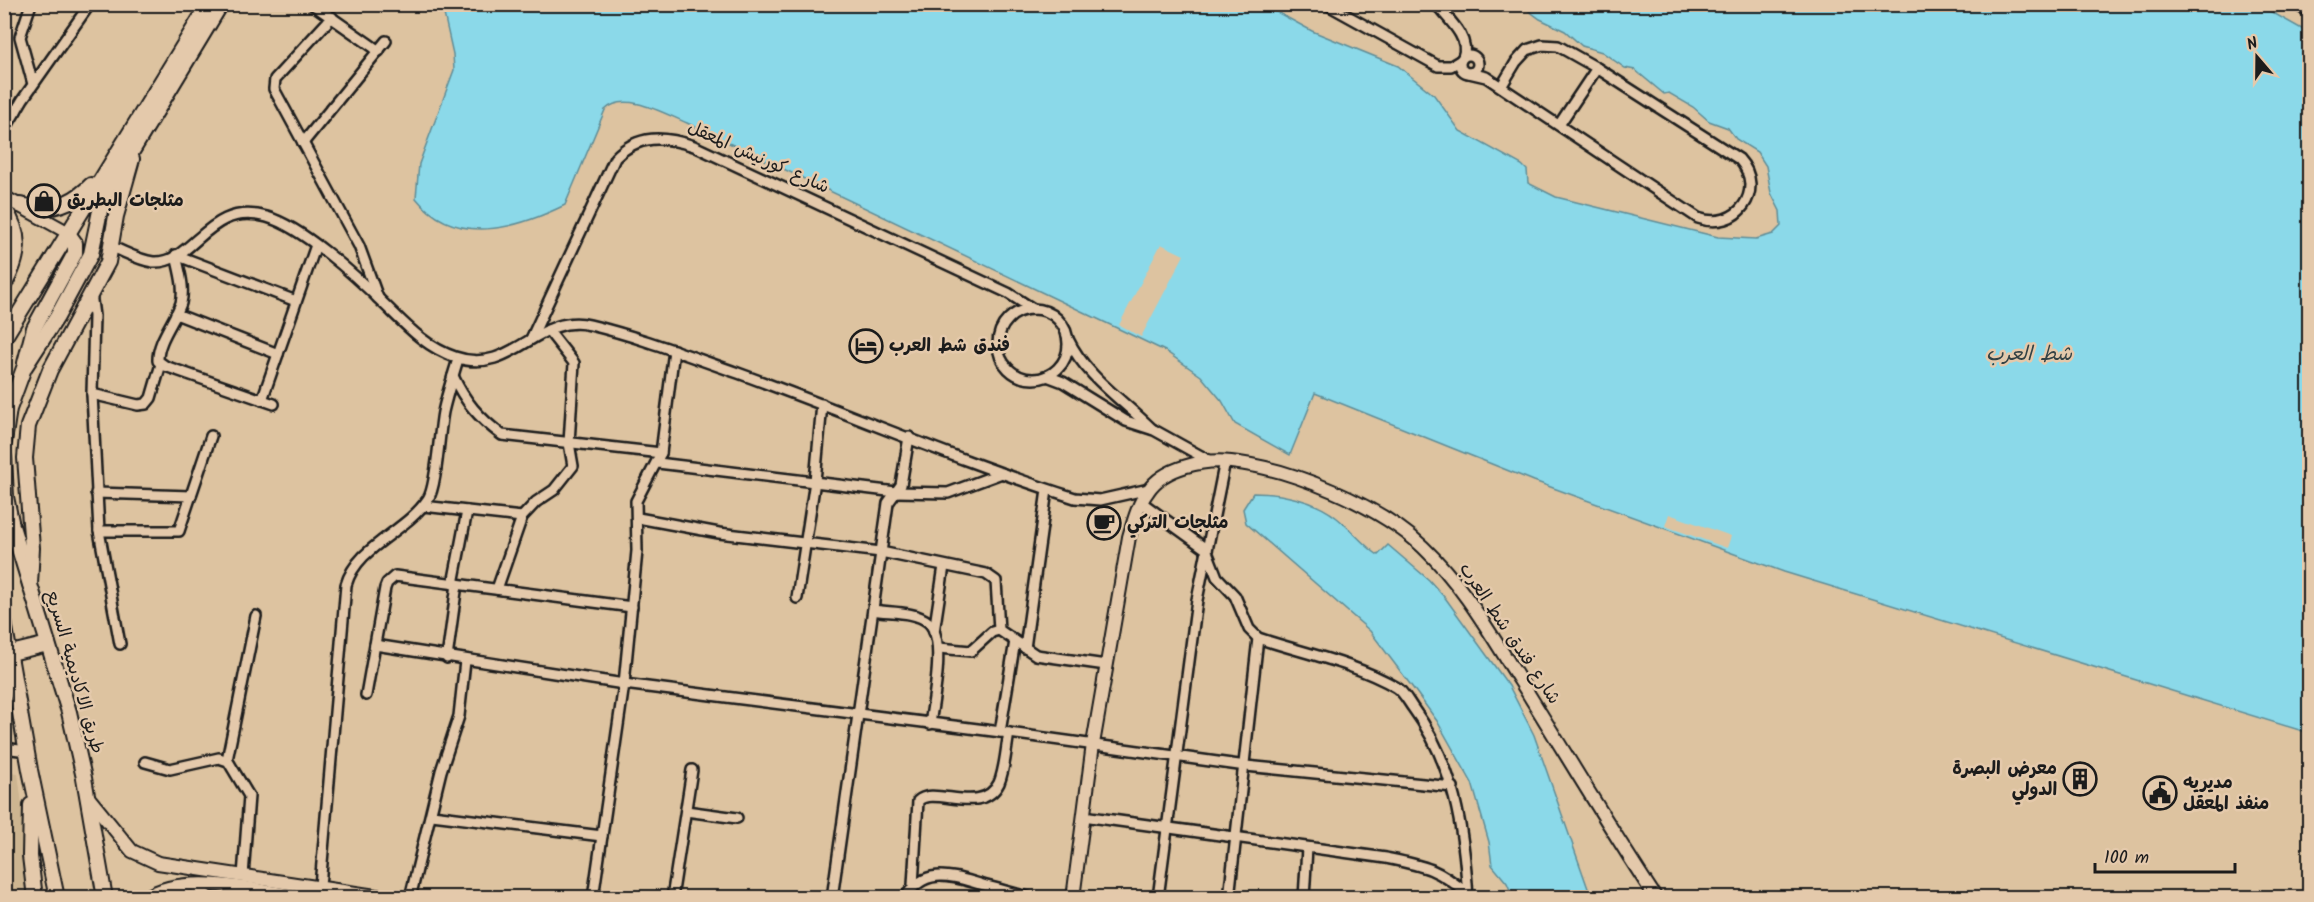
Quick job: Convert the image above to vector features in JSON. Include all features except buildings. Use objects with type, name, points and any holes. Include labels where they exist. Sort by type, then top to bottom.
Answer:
[{"type":"highway","points":[[4,442],[9,409],[24,368],[88,263],[102,201],[133,150],[159,94],[209,4]]},
{"type":"highway","points":[[4,338],[111,163],[221,4]]},
{"type":"highway","points":[[30,584],[32,548],[25,458],[28,426],[50,370],[104,270],[112,246],[116,216],[129,174],[133,150]]},
{"type":"highway","points":[[21,205],[45,208],[68,202],[82,194],[111,163]]},
{"type":"highway","points":[[24,368],[27,346],[34,328],[75,253],[75,243],[68,232]]},
{"type":"highway","name":"طريق الاكاديمية السريع","points":[[4,458],[9,512],[69,712],[88,797],[105,897]]},
{"type":"highway","points":[[4,622],[31,778],[57,897]]},
{"type":"highway","points":[[10,653],[48,644]]},
{"type":"highway","points":[[31,778],[30,856],[35,897]]},
{"type":"main road","points":[[4,197],[68,232]]},
{"type":"main road","points":[[4,206],[17,228],[20,244],[16,267],[4,288]]},
{"type":"main road","name":"شارع فندق شط العرب","points":[[1073,897],[1106,665],[1129,537],[1141,502],[1149,489],[1177,470],[1210,461],[1225,461],[1249,464],[1348,498],[1386,518],[1422,546],[1476,610],[1656,897]]},
{"type":"main road","points":[[88,797],[120,839],[145,858],[174,867],[389,897]]},
{"type":"main road","points":[[146,897],[168,887],[193,885],[304,897]]},
{"type":"street","points":[[31,4],[20,37],[33,84]]},
{"type":"street","points":[[4,131],[33,84],[90,4]]},
{"type":"street","points":[[312,4],[379,51]]},
{"type":"street","points":[[1326,4],[1420,57],[1445,67],[1486,77],[1501,87],[1559,125],[1698,218],[1722,221],[1736,215],[1746,203],[1750,180],[1739,159],[1597,68],[1558,46],[1542,45],[1521,56],[1501,87]]},
{"type":"street","points":[[1436,4],[1463,40],[1486,77]]},
{"type":"street","points":[[2295,4],[2310,12]]},
{"type":"street","points":[[332,17],[278,75],[273,84],[358,246],[378,298]]},
{"type":"street","points":[[1463,40],[1466,49],[1460,68],[1467,72]]},
{"type":"street","points":[[303,143],[386,41]]},
{"type":"street","points":[[1445,67],[1462,58],[1475,59]]},
{"type":"street","points":[[1467,72],[1476,68],[1475,59]]},
{"type":"street","points":[[1559,125],[1597,68]]},
{"type":"street","points":[[4,105],[16,111]]},
{"type":"street","name":"شارع كورنيش المعقل","points":[[531,339],[615,159],[632,145],[652,138],[673,140],[694,146],[998,288],[1033,309]]},
{"type":"street","points":[[112,246],[153,262],[176,255],[218,222],[231,216],[245,214],[274,219],[316,245],[378,298],[421,339],[458,359],[471,361],[497,359],[548,330],[563,324],[580,323],[674,350],[1047,490],[1089,501],[1114,498],[1149,489]]},
{"type":"street","points":[[262,400],[316,245]]},
{"type":"street","points":[[176,255],[296,301]]},
{"type":"street","points":[[176,255],[182,287],[176,314],[157,357],[161,364],[274,404]]},
{"type":"street","points":[[91,293],[94,316],[92,394],[99,531],[120,644]]},
{"type":"street","points":[[1067,337],[1066,356],[1055,371],[1047,376],[1028,379],[1019,376],[1011,371],[1000,356],[998,337],[1007,320],[1023,310],[1042,310],[1059,320],[1067,337],[1075,354],[1088,370],[1154,430]]},
{"type":"street","points":[[176,314],[278,354]]},
{"type":"street","points":[[497,589],[522,517],[536,502],[554,490],[573,466],[569,443],[574,363],[548,330]]},
{"type":"street","points":[[592,897],[624,684],[633,607],[638,494],[659,458],[674,350]]},
{"type":"street","points":[[320,886],[346,585],[349,574],[358,562],[423,506],[432,491],[443,412],[458,359]]},
{"type":"street","points":[[92,394],[138,405],[146,404],[151,398],[161,364]]},
{"type":"street","points":[[453,376],[464,400],[482,420],[502,435],[896,492],[948,493],[1002,474]]},
{"type":"street","points":[[1047,376],[1064,382],[1126,421],[1154,430],[1210,461]]},
{"type":"street","points":[[797,598],[815,481],[822,404]]},
{"type":"street","points":[[99,531],[175,533],[182,528],[211,435]]},
{"type":"street","points":[[832,897],[888,503],[901,485],[909,437]]},
{"type":"street","points":[[1158,897],[1206,549],[1225,461]]},
{"type":"street","points":[[1024,648],[1047,490]]},
{"type":"street","points":[[96,493],[191,495]]},
{"type":"street","points":[[1141,502],[1206,549],[1217,577],[1235,596],[1249,629],[1258,638],[1360,670],[1398,688],[1428,728],[1453,787],[1462,837],[1468,896]]},
{"type":"street","points":[[423,506],[522,517]]},
{"type":"street","points":[[447,658],[455,584],[467,511]]},
{"type":"street","points":[[638,518],[805,544],[881,552],[986,574],[996,581],[999,630]]},
{"type":"street","points":[[934,632],[944,566]]},
{"type":"street","points":[[366,695],[385,588],[390,579],[400,576],[633,607]]},
{"type":"street","points":[[873,610],[915,616],[929,623],[934,632],[939,648],[930,724]]},
{"type":"street","points":[[243,876],[249,796],[227,760],[256,616]]},
{"type":"street","points":[[999,630],[1036,655],[1106,665]]},
{"type":"street","points":[[939,648],[970,651],[992,632],[999,630]]},
{"type":"street","points":[[1229,897],[1246,766],[1258,638]]},
{"type":"street","points":[[913,885],[918,801],[926,797],[971,800],[986,795],[998,784],[1015,641]]},
{"type":"street","points":[[375,645],[465,661],[624,684],[1004,732],[1177,757],[1453,787]]},
{"type":"street","points":[[410,897],[444,759],[459,716],[465,661]]},
{"type":"street","points":[[4,748],[27,751]]},
{"type":"street","points":[[145,762],[170,769],[219,758],[227,760]]},
{"type":"street","points":[[672,897],[693,770]]},
{"type":"street","points":[[686,811],[737,818]]},
{"type":"street","points":[[432,815],[602,836]]},
{"type":"street","points":[[1083,816],[1386,858],[1429,867],[1445,874],[1468,896]]},
{"type":"street","points":[[1307,848],[1304,895],[1313,897]]},
{"type":"street","points":[[905,897],[913,885],[929,877],[948,875],[1031,897]]},
{"type":"street","points":[[193,885],[211,897]]},
{"type":"shaded area","points":[[4,771],[18,773],[32,886],[22,897],[5,897]]},
{"type":"water","name":"شط العرب","points":[[442,5],[1264,5],[1312,31],[1398,66],[1434,95],[1460,131],[1522,165],[1527,170],[1528,183],[1556,197],[1718,237],[1756,239],[1773,234],[1781,226],[1780,211],[1771,193],[1766,166],[1757,152],[1736,139],[1728,128],[1709,121],[1693,107],[1669,93],[1664,94],[1635,70],[1625,68],[1602,52],[1582,46],[1565,31],[1540,19],[1521,5],[2259,5],[2309,33],[2309,733],[1784,572],[1534,481],[1315,393],[1290,455],[1235,424],[1222,401],[1201,376],[1165,351],[687,123],[645,106],[623,102],[613,104],[605,110],[565,205],[527,221],[507,226],[487,229],[467,228],[449,223],[432,213],[416,198],[419,164],[454,70],[453,54]]},
{"type":"water","points":[[1253,493],[1274,494],[1318,506],[1342,523],[1378,555],[1388,545],[1429,580],[1446,599],[1509,686],[1534,735],[1591,897],[1513,897],[1507,883],[1492,865],[1489,842],[1472,783],[1437,721],[1370,631],[1246,523],[1243,509]]},
{"type":"pier","points":[[1161,244],[1184,255],[1141,337],[1119,325]]},
{"type":"pier","points":[[1669,514],[1731,536],[1727,548],[1665,526]]},
{"type":"place","name":"مثلجات البطريق","points":[[44,201]]},
{"type":"place","name":"فندق شط العرب","points":[[866,346]]},
{"type":"place","name":"مثلجات التركي","points":[[1104,523]]},
{"type":"place","name":"معرض البصرة الدولي","points":[[2080,779]]},
{"type":"place","name":"مديريه منفذ المعقل","points":[[2160,793]]}]
